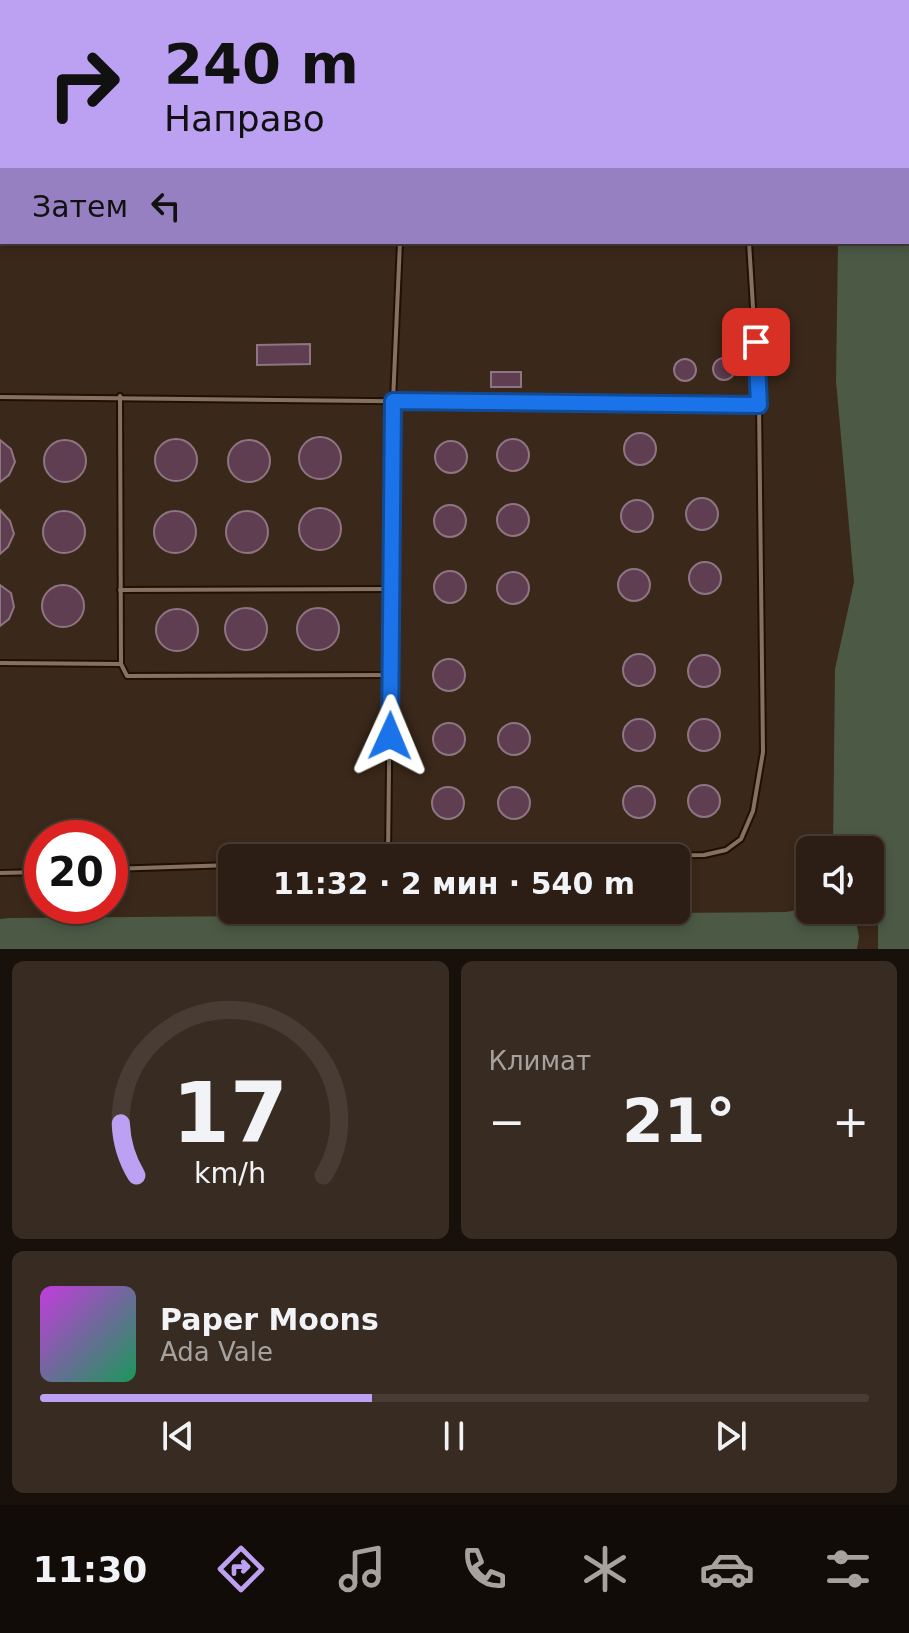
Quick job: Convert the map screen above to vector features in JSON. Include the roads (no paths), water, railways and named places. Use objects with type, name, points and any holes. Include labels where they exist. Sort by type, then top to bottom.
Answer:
[{"type":"lane","points":[[388,844],[393,401],[400,244]]},
{"type":"lane","points":[[690,855],[726,850],[741,839],[753,811],[763,752],[759,405],[749,244]]},
{"type":"lane","points":[[120,396],[121,664],[127,676],[390,675]]},
{"type":"lane","points":[[0,397],[759,405]]},
{"type":"lane","points":[[120,590],[391,589]]},
{"type":"lane","points":[[0,663],[121,664]]},
{"type":"lane","points":[[128,868],[218,865]]},
{"type":"lane","points":[[0,873],[24,872]]}]
